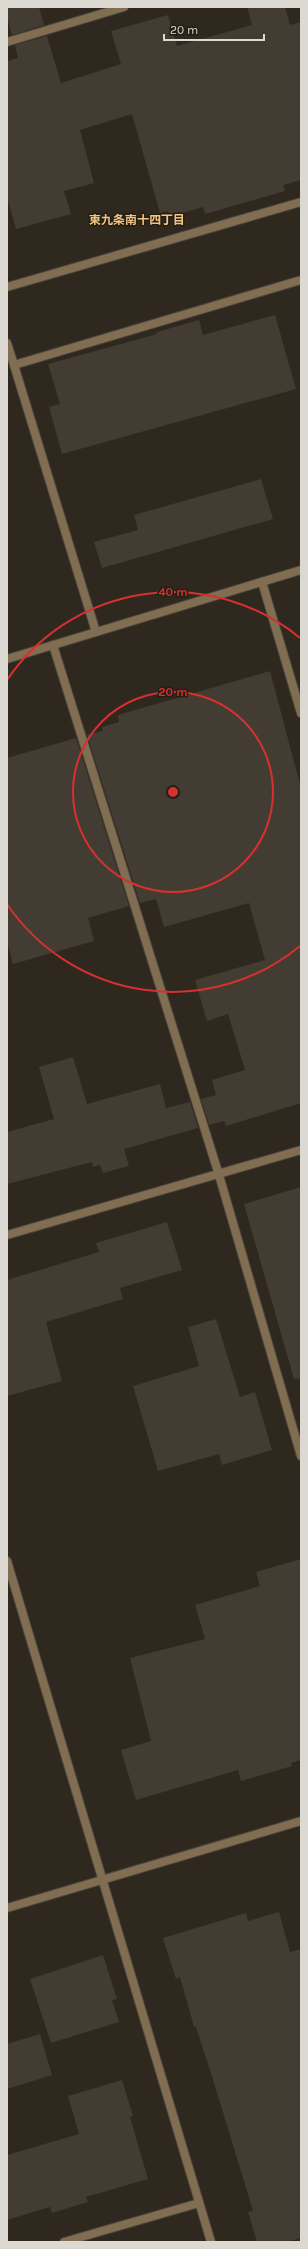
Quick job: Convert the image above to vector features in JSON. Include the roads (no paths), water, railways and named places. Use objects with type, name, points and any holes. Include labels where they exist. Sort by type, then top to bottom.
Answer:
[{"type":"street","points":[[7,42],[124,7]]},
{"type":"street","points":[[7,287],[301,202]]},
{"type":"street","points":[[14,365],[301,280]]},
{"type":"street","points":[[7,343],[96,632]]},
{"type":"street","points":[[7,659],[301,570]]},
{"type":"street","points":[[262,582],[301,713]]},
{"type":"street","points":[[53,645],[219,1175],[301,1456]]},
{"type":"street","points":[[7,1236],[301,1150]]},
{"type":"street","points":[[7,1563],[211,2242]]},
{"type":"street","points":[[7,1908],[301,1821]]},
{"type":"street","points":[[64,2242],[199,2202]]},
{"type":"district","name":"東九条南十四丁目","points":[[137,220]]}]
